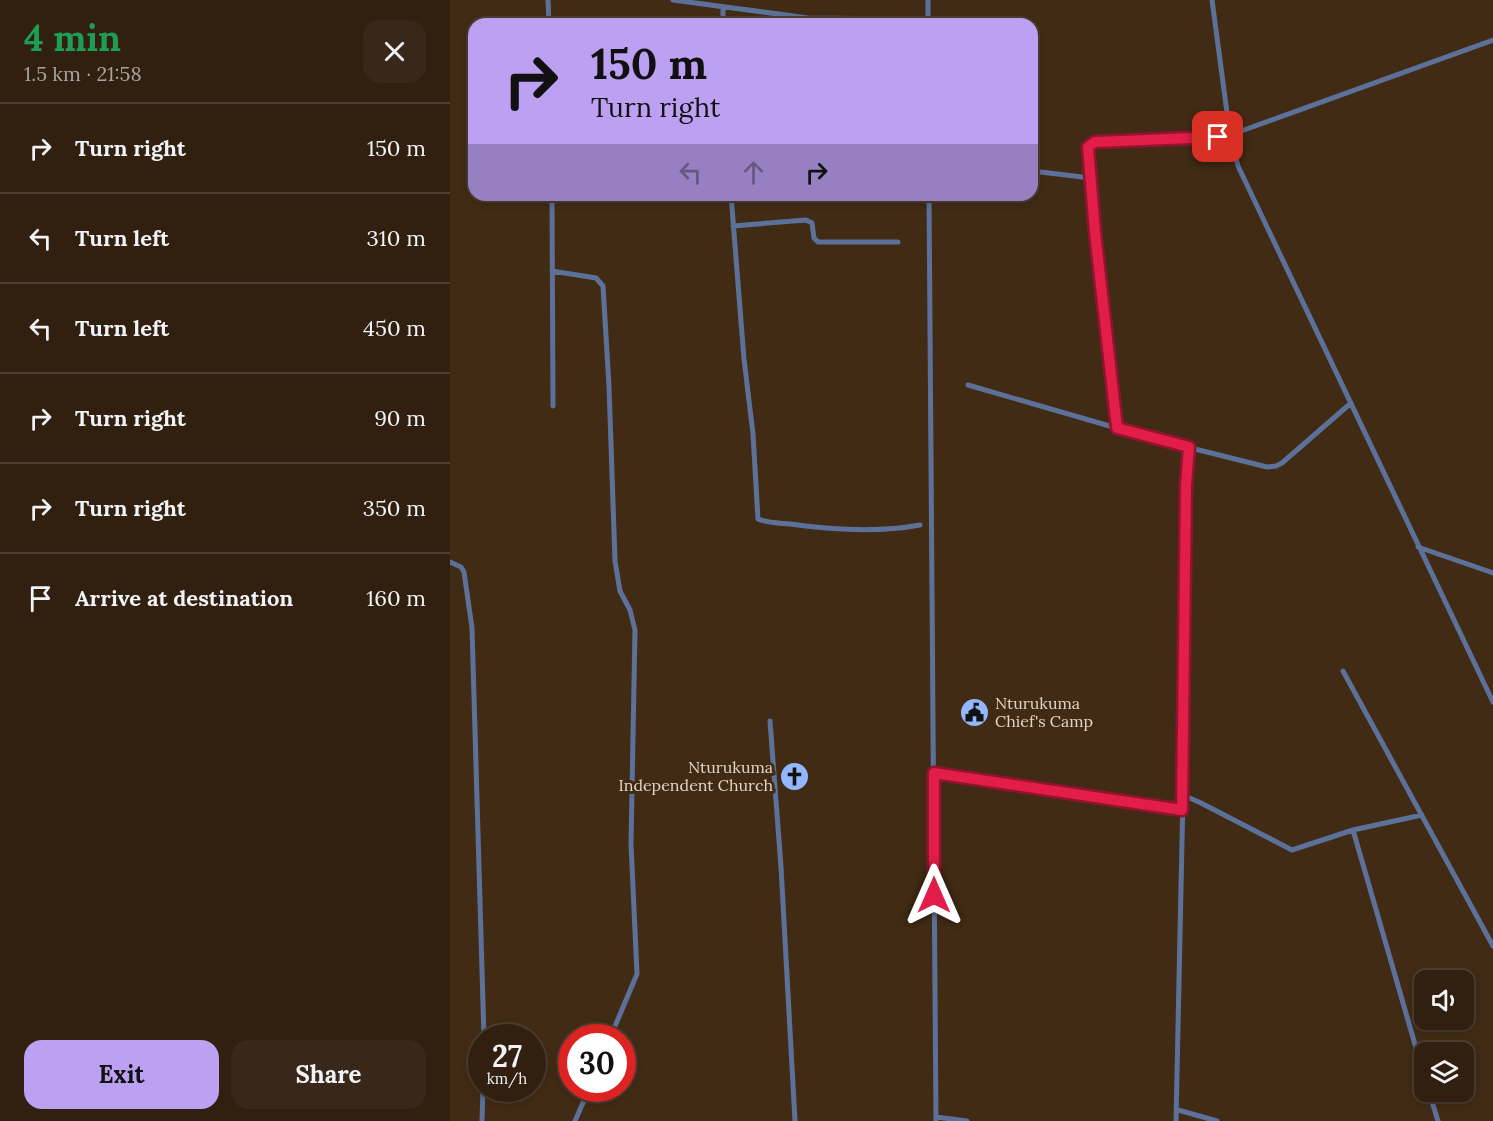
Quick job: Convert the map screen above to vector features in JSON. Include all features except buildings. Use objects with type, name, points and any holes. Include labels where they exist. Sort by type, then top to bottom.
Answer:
[{"type":"street","points":[[548,0],[549,18]]},
{"type":"street","points":[[673,0],[808,18]]},
{"type":"street","points":[[928,0],[928,18]]},
{"type":"street","points":[[1212,0],[1230,135],[1234,156],[1241,174],[1418,547],[1454,616],[1493,702]]},
{"type":"street","points":[[723,8],[723,18]]},
{"type":"street","points":[[1117,428],[1090,178],[1088,147],[1091,143],[1230,135],[1493,40]]},
{"type":"street","points":[[1038,172],[1090,178]]},
{"type":"street","points":[[552,201],[553,406]]},
{"type":"street","points":[[731,201],[744,359],[753,434],[758,519],[810,527],[864,530],[920,525]]},
{"type":"street","points":[[929,201],[936,1119],[967,1121]]},
{"type":"street","points":[[733,226],[806,220],[812,223],[814,238],[818,242],[898,242]]},
{"type":"street","points":[[552,271],[596,278],[603,286],[615,561],[620,591],[630,610],[635,630],[631,844],[637,974],[616,1024]]},
{"type":"street","points":[[968,385],[1262,467],[1276,466],[1350,403]]},
{"type":"street","points":[[1176,1121],[1183,795],[1186,485],[1189,447]]},
{"type":"street","points":[[1418,547],[1493,573]]},
{"type":"street","points":[[450,562],[461,567],[465,575],[473,636],[484,1024]]},
{"type":"street","points":[[1343,671],[1493,946]]},
{"type":"street","points":[[770,721],[781,867],[795,1121]]},
{"type":"street","points":[[934,773],[1182,810]]},
{"type":"street","points":[[1183,795],[1201,802],[1292,850],[1353,830],[1422,815]]},
{"type":"street","points":[[1353,830],[1414,1042]]},
{"type":"street","points":[[482,1121],[483,1102]]},
{"type":"street","points":[[575,1121],[583,1102]]},
{"type":"street","points":[[1432,1102],[1438,1121]]},
{"type":"street","points":[[1178,1110],[1217,1121]]},
{"type":"place","name":"Nturukuma Chief's Camp","points":[[974,712]]},
{"type":"place","name":"Nturukuma Independent Church","points":[[794,776]]},
{"type":"route","points":[[934,895],[934,773],[1182,810],[1186,467],[1189,447],[1117,428],[1088,147],[1095,142],[1218,137]]}]
